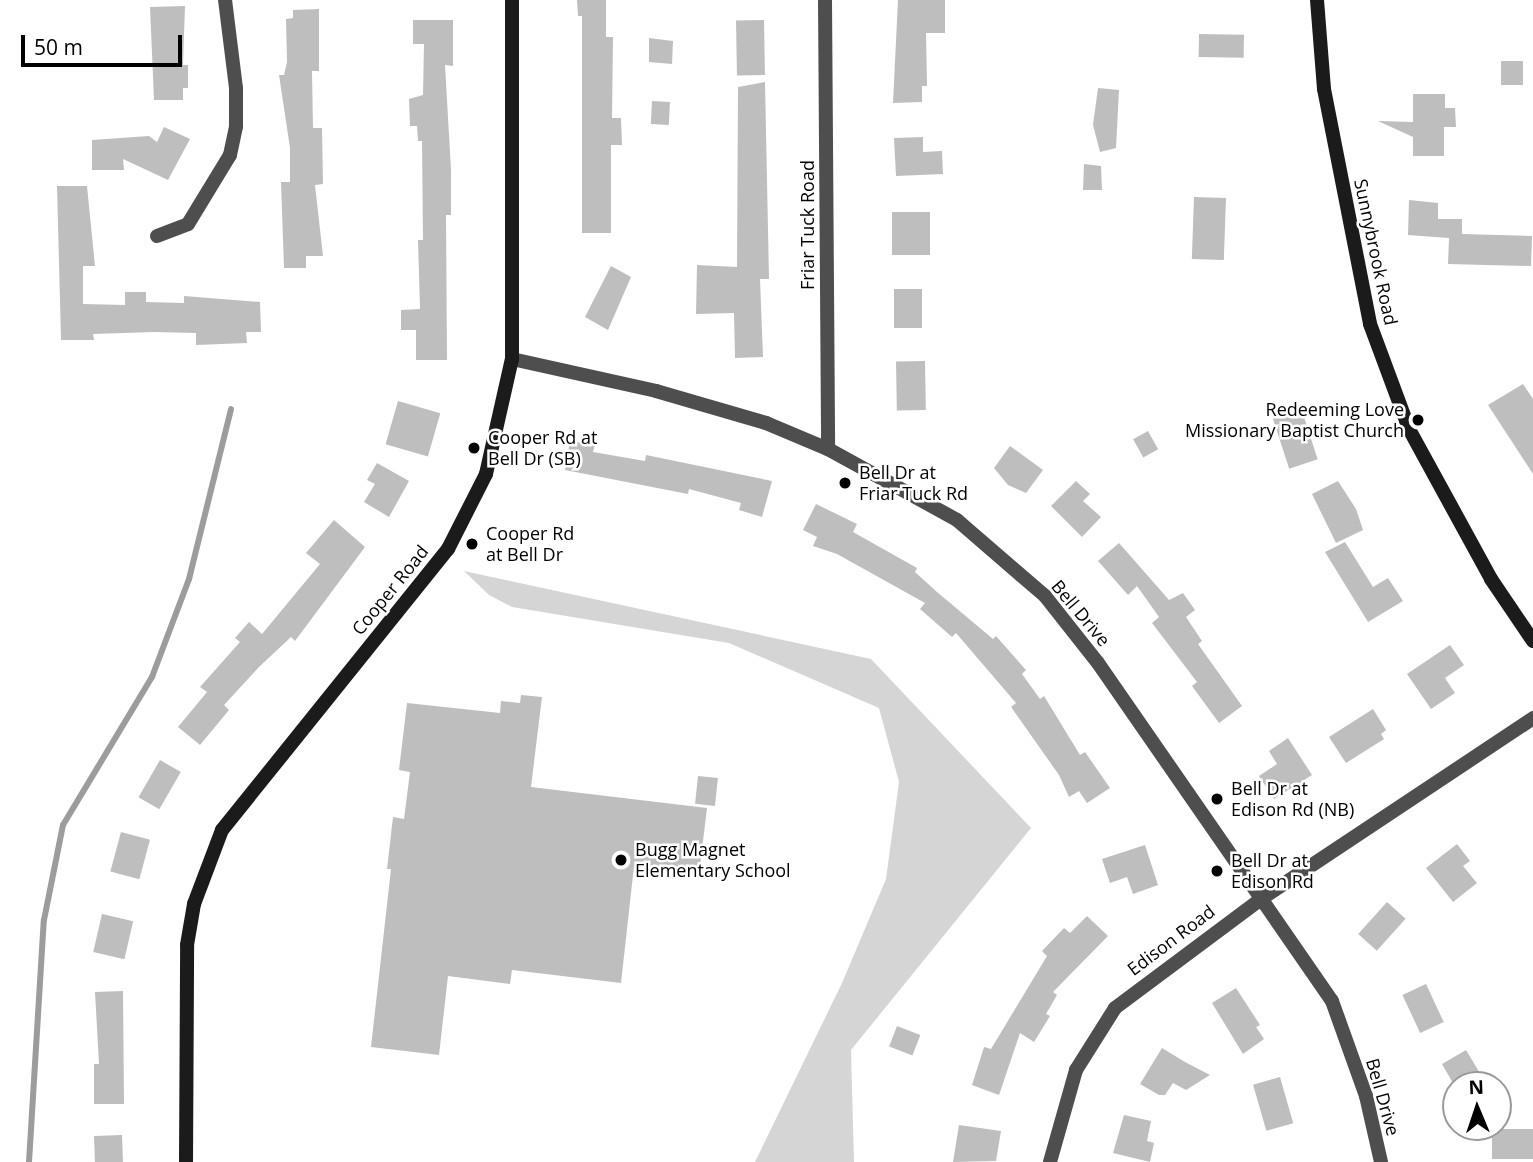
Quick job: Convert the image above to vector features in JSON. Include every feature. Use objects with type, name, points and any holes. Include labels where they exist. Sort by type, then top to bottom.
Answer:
[{"type":"street","points":[[157,236],[188,224],[230,155],[236,126],[236,88],[225,0]]},
{"type":"street","name":"Cooper Road","points":[[186,1162],[187,945],[208,863],[222,830],[248,793],[423,582],[468,517],[486,474],[512,359],[512,0]]},
{"type":"street","name":"Friar Tuck Road","points":[[825,0],[828,449]]},
{"type":"street","name":"Sunnybrook Road","points":[[1317,0],[1324,89],[1370,324],[1409,429],[1491,579],[1533,641]]},
{"type":"street","name":"Bell Drive","points":[[512,359],[656,391],[765,423],[828,449],[957,520],[1045,596],[1098,663],[1332,1001],[1366,1096],[1381,1162]]},
{"type":"street","name":"Edison Road","points":[[1050,1162],[1076,1070],[1115,1007],[1261,899],[1533,718]]},
{"type":"shaded area","points":[[464,571],[871,659],[1031,828],[851,1050],[854,1162],[755,1162],[842,983],[886,879],[899,782],[879,708],[729,643],[512,607],[489,595]]},
{"type":"building","points":[[577,0],[606,0],[606,37],[613,37],[612,118],[621,118],[622,145],[611,145],[611,233],[582,233],[582,16],[578,16]]},
{"type":"building","points":[[898,0],[945,0],[945,33],[926,33],[927,86],[922,86],[922,102],[893,103]]},
{"type":"building","points":[[185,6],[183,65],[188,65],[188,88],[183,88],[183,100],[154,100],[150,7]]},
{"type":"building","points":[[319,9],[319,71],[312,71],[313,128],[322,128],[323,184],[315,185],[323,256],[306,256],[306,268],[284,268],[281,182],[290,182],[290,148],[279,75],[284,75],[287,62],[286,19],[293,18],[293,10]]},
{"type":"building","points":[[413,20],[453,20],[453,66],[445,65],[451,170],[451,215],[446,215],[447,360],[416,360],[416,330],[401,330],[401,310],[420,309],[418,240],[423,240],[422,141],[418,141],[417,126],[410,126],[409,99],[423,95],[424,44],[413,44]]},
{"type":"building","points":[[736,20],[764,20],[765,75],[737,75]]},
{"type":"building","points":[[1199,34],[1244,35],[1244,58],[1199,57]]},
{"type":"building","points":[[649,38],[673,41],[672,64],[649,62]]},
{"type":"building","points":[[1501,61],[1523,61],[1523,85],[1501,85]]},
{"type":"building","points":[[765,82],[769,279],[760,279],[763,357],[735,358],[734,313],[696,314],[697,265],[737,267],[738,87]]},
{"type":"building","points":[[1098,88],[1119,90],[1116,148],[1100,152],[1093,125]]},
{"type":"building","points":[[1413,94],[1445,94],[1445,108],[1455,108],[1456,127],[1444,127],[1444,156],[1413,156],[1413,137],[1378,121],[1413,122]]},
{"type":"building","points":[[652,101],[670,102],[669,125],[651,124]]},
{"type":"building","points":[[164,127],[190,139],[168,180],[123,159],[124,170],[92,170],[92,140],[149,136],[157,142]]},
{"type":"building","points":[[923,137],[923,152],[942,151],[943,174],[896,176],[894,138]]},
{"type":"building","points":[[1084,164],[1101,166],[1102,190],[1083,190]]},
{"type":"building","points":[[57,186],[87,186],[95,266],[83,266],[83,304],[125,305],[125,292],[146,292],[146,302],[184,303],[184,296],[260,302],[261,332],[246,332],[247,343],[196,345],[196,333],[154,332],[93,334],[94,340],[61,340]]},
{"type":"building","points":[[1194,197],[1226,198],[1224,260],[1192,259]]},
{"type":"building","points":[[1409,200],[1438,203],[1438,219],[1462,219],[1462,234],[1532,236],[1531,266],[1448,264],[1449,238],[1408,235]]},
{"type":"building","points":[[892,212],[930,212],[930,255],[892,255]]},
{"type":"building","points":[[611,266],[631,277],[608,330],[585,317]]},
{"type":"building","points":[[894,289],[922,289],[922,328],[894,328]]},
{"type":"building","points":[[925,361],[926,410],[897,410],[896,362]]},
{"type":"building","points":[[1523,384],[1533,399],[1533,474],[1488,405]]},
{"type":"building","points":[[398,401],[440,413],[428,456],[386,444]]},
{"type":"building","points":[[1301,408],[1318,459],[1289,469],[1272,417]]},
{"type":"building","points":[[1148,431],[1158,449],[1143,458],[1133,439]]},
{"type":"building","points":[[570,441],[595,445],[593,452],[645,461],[646,455],[772,481],[762,517],[739,510],[741,503],[689,489],[688,494],[565,470]]},
{"type":"building","points":[[1010,446],[1043,470],[1026,493],[1008,485],[994,468]]},
{"type":"building","points":[[377,463],[409,481],[389,517],[364,502],[375,484],[367,480]]},
{"type":"building","points":[[1076,481],[1090,494],[1083,501],[1101,517],[1082,537],[1051,506]]},
{"type":"building","points":[[1338,481],[1356,509],[1363,530],[1336,543],[1312,494]]},
{"type":"building","points":[[816,504],[857,524],[853,532],[917,568],[915,572],[937,592],[993,639],[996,636],[1026,670],[1022,674],[1040,699],[1044,696],[1080,755],[1085,752],[1110,788],[1087,803],[1079,791],[1069,797],[1059,775],[1011,707],[1016,703],[956,633],[952,637],[920,609],[925,603],[837,554],[813,546],[817,537],[803,530]]},
{"type":"building","points":[[334,520],[365,547],[295,641],[291,637],[224,705],[229,710],[200,745],[178,727],[207,692],[200,687],[240,642],[235,638],[249,622],[262,634],[320,564],[306,553]]},
{"type":"building","points":[[1345,542],[1373,587],[1388,578],[1403,601],[1368,622],[1325,552]]},
{"type":"building","points":[[1119,543],[1169,600],[1183,593],[1195,610],[1186,617],[1202,641],[1198,644],[1242,706],[1219,723],[1192,686],[1197,682],[1152,623],[1159,617],[1137,586],[1128,595],[1098,561]]},
{"type":"building","points":[[1450,645],[1464,665],[1445,678],[1455,693],[1431,709],[1407,674]]},
{"type":"building","points":[[521,695],[542,697],[531,787],[707,808],[699,874],[634,866],[621,983],[512,970],[510,984],[448,976],[439,1055],[371,1047],[391,869],[387,869],[393,817],[404,819],[410,772],[399,770],[407,703],[500,713],[501,701],[520,703]]},
{"type":"building","points":[[1373,709],[1386,730],[1381,734],[1384,739],[1346,763],[1329,737]]},
{"type":"building","points":[[1288,738],[1312,775],[1274,799],[1259,776],[1277,764],[1269,751]]},
{"type":"building","points":[[160,760],[181,772],[159,809],[138,797]]},
{"type":"building","points":[[698,776],[718,778],[715,806],[695,804]]},
{"type":"building","points":[[121,832],[150,840],[139,879],[110,872]]},
{"type":"building","points":[[1457,844],[1470,861],[1463,866],[1477,883],[1453,902],[1426,868]]},
{"type":"building","points":[[1145,845],[1158,885],[1133,894],[1127,877],[1110,883],[1102,859]]},
{"type":"building","points":[[1387,902],[1406,919],[1377,951],[1358,934]]},
{"type":"building","points":[[102,914],[133,921],[124,959],[93,952]]},
{"type":"building","points":[[1087,916],[1108,936],[1053,992],[1057,995],[1046,1014],[1050,1016],[1034,1042],[1020,1033],[999,1095],[972,1085],[984,1047],[991,1049],[1047,956],[1042,951],[1064,928],[1070,933]]},
{"type":"building","points":[[1426,984],[1444,1022],[1420,1033],[1402,995]]},
{"type":"building","points":[[1236,988],[1260,1025],[1256,1027],[1264,1039],[1243,1054],[1212,1003]]},
{"type":"building","points":[[123,991],[124,1104],[94,1104],[94,1064],[99,1064],[95,992]]},
{"type":"building","points":[[897,1026],[920,1035],[912,1055],[889,1047]]},
{"type":"building","points":[[1162,1048],[1210,1075],[1186,1090],[1173,1083],[1165,1095],[1159,1095],[1140,1084]]},
{"type":"building","points":[[1466,1050],[1479,1071],[1446,1071],[1442,1064]]},
{"type":"building","points":[[1280,1077],[1293,1123],[1266,1131],[1253,1085]]},
{"type":"building","points":[[1124,1115],[1151,1121],[1147,1141],[1154,1143],[1150,1162],[1113,1153]]},
{"type":"building","points":[[959,1125],[1001,1131],[996,1161],[953,1162]]},
{"type":"building","points":[[1512,1129],[1533,1129],[1533,1159],[1492,1159],[1492,1141],[1512,1141]]},
{"type":"building","points":[[122,1135],[123,1162],[95,1162],[94,1136]]},
{"type":"waterway","points":[[29,1162],[44,920],[63,825],[152,677],[189,579],[231,409]]},
{"type":"place","name":"Redeeming Love Missionary Baptist Church","points":[[1418,420]]},
{"type":"place","name":"Cooper Rd at Bell Dr (SB)","points":[[474,448]]},
{"type":"place","name":"Bell Dr at Friar Tuck Rd","points":[[845,483]]},
{"type":"place","name":"Cooper Rd at Bell Dr","points":[[472,544]]},
{"type":"place","name":"Bell Dr at Edison Rd (NB)","points":[[1217,799]]},
{"type":"place","name":"Bugg Magnet Elementary School","points":[[621,860]]},
{"type":"place","name":"Bell Dr at Edison Rd","points":[[1217,871]]}]
